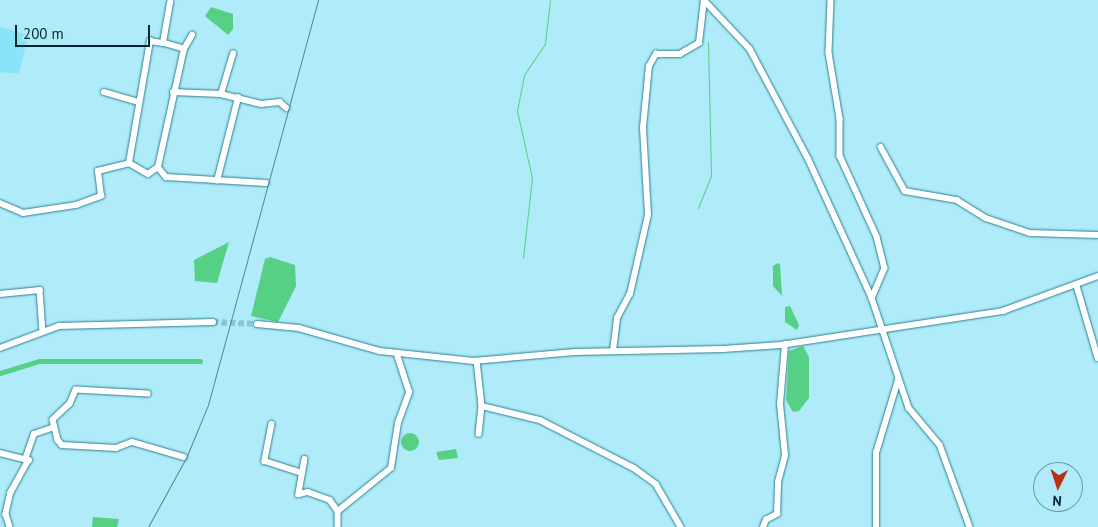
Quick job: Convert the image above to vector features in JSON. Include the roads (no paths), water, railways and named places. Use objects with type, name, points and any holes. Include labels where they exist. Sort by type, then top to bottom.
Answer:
[{"type":"street","points":[[704,0],[717,11],[750,49],[808,158],[872,298],[881,331],[909,408],[944,452],[970,527]]},
{"type":"street","points":[[613,351],[617,318],[630,294],[648,215],[644,135],[651,60],[656,54],[680,54],[699,43],[704,0]]},
{"type":"street","points":[[830,0],[830,53],[840,119],[840,156],[877,237],[885,268],[872,298]]},
{"type":"street","points":[[163,43],[170,3]]},
{"type":"street","points":[[0,203],[23,213],[76,204],[101,196],[98,171],[128,163],[148,174],[158,167],[173,92],[184,50],[192,35]]},
{"type":"street","points":[[128,163],[150,42],[163,43],[184,50]]},
{"type":"street","points":[[222,94],[233,54]]},
{"type":"street","points":[[104,92],[139,102]]},
{"type":"street","points":[[173,92],[222,94],[238,98],[280,102],[287,108]]},
{"type":"street","points":[[217,181],[238,98]]},
{"type":"street","points":[[881,147],[905,191],[957,200],[1030,233],[1098,235]]},
{"type":"street","points":[[158,167],[166,177],[266,183]]},
{"type":"street","points":[[256,324],[299,328],[396,354],[477,361],[613,351],[785,344],[881,331],[1003,311],[1076,286],[1098,276]]},
{"type":"street","points":[[1076,286],[1098,358]]},
{"type":"street","points":[[0,294],[40,290],[42,330]]},
{"type":"street","points":[[0,348],[42,330],[213,322]]},
{"type":"street","points":[[763,527],[777,514],[778,482],[785,455],[780,404],[785,344]]},
{"type":"street","points":[[338,511],[391,468],[398,423],[409,392],[396,354]]},
{"type":"street","points":[[477,361],[482,406],[479,434]]},
{"type":"street","points":[[876,527],[876,453],[898,380]]},
{"type":"street","points":[[148,394],[76,390],[70,404],[56,414],[54,427],[62,444],[116,448],[132,442],[184,457]]},
{"type":"street","points":[[482,406],[540,420],[634,468],[656,484],[681,527]]},
{"type":"street","points":[[272,424],[265,461],[302,473]]},
{"type":"street","points":[[10,527],[3,515],[11,492],[27,464],[26,457],[34,434],[54,427]]},
{"type":"street","points":[[0,453],[26,457]]},
{"type":"street","points":[[305,459],[299,494],[324,496],[338,511],[338,527]]},
{"type":"waterway","points":[[523,258],[532,178],[517,111],[524,75],[545,44],[550,0]]},
{"type":"waterway","points":[[698,208],[711,175],[708,42]]},
{"type":"waterway","points":[[0,373],[39,361],[200,361]]},
{"type":"tunnel","points":[[213,322],[257,324]]},
{"type":"railway","points":[[148,527],[186,458],[208,405],[318,0]]}]
